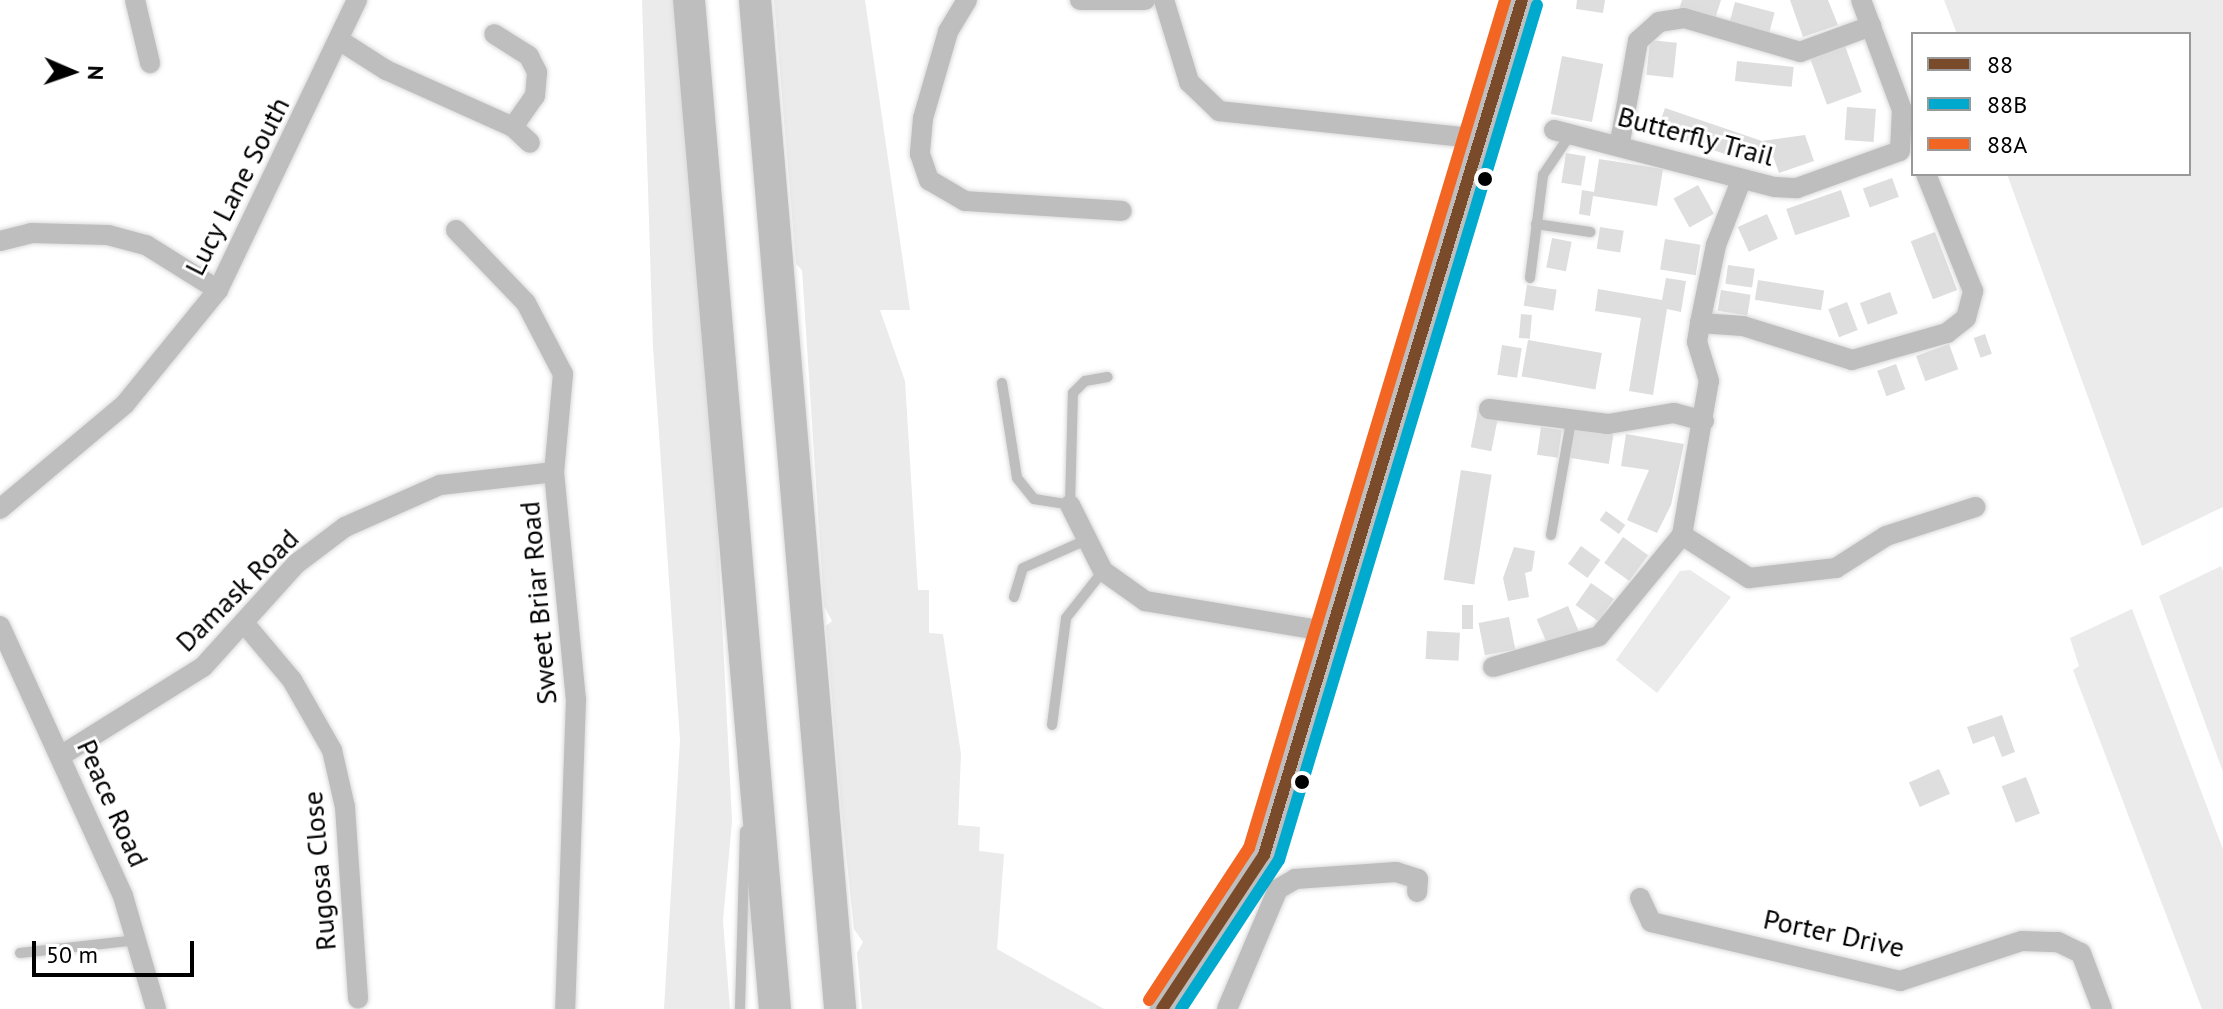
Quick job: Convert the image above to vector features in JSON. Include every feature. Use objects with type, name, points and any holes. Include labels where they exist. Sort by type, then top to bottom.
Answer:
[{"type":"highway","points":[[689,0],[775,1009]]},
{"type":"highway","points":[[755,0],[840,1009]]},
{"type":"street","points":[[135,0],[150,63]]},
{"type":"street","name":"Lucy Lane South","points":[[0,509],[125,404],[218,290],[357,0]]},
{"type":"street","points":[[967,0],[948,32],[923,118],[920,154],[929,180],[965,201],[1122,211]]},
{"type":"street","points":[[1080,0],[1145,0]]},
{"type":"street","points":[[1164,0],[1189,82],[1219,111],[1479,139]]},
{"type":"street","points":[[1162,1009],[1264,855],[1522,0]]},
{"type":"street","name":"Butterfly Trail","points":[[1563,132],[1620,142],[1741,181],[1797,188],[1907,156],[1902,110],[1861,0]]},
{"type":"street","points":[[1620,142],[1638,41],[1659,22],[1684,18],[1800,52],[1871,26]]},
{"type":"street","points":[[494,34],[529,56],[537,72],[535,96],[513,127]]},
{"type":"street","points":[[339,40],[386,70],[513,127],[530,143]]},
{"type":"street","points":[[1700,323],[1743,326],[1852,360],[1947,333],[1966,318],[1973,291],[1949,216],[1927,176]]},
{"type":"street","points":[[1493,667],[1599,636],[1682,535],[1709,381],[1697,342],[1700,323],[1716,245],[1741,181]]},
{"type":"street","name":"Sweet Briar Road","points":[[456,230],[526,303],[563,374],[554,472],[576,699],[565,1009]]},
{"type":"street","points":[[0,241],[31,233],[108,235],[146,245],[218,290]]},
{"type":"street","points":[[1489,409],[1571,422],[1628,425],[1674,413],[1704,421]]},
{"type":"street","name":"Damask Road","points":[[62,755],[159,701],[244,623],[296,564],[405,497],[440,485],[554,472]]},
{"type":"street","points":[[1070,505],[1084,541],[1103,571],[1145,601],[1330,632]]},
{"type":"street","points":[[1682,535],[1749,578],[1836,568],[1886,536],[1975,507]]},
{"type":"street","name":"Rugosa Close","points":[[244,623],[292,680],[332,750],[345,807],[358,999]]},
{"type":"street","name":"Peace Road","points":[[0,626],[62,755],[137,940],[156,1009]]},
{"type":"street","points":[[1227,1009],[1286,884],[1396,872],[1418,879],[1417,892]]},
{"type":"street","name":"Porter Drive","points":[[1640,898],[1642,927],[1900,981],[2022,941],[2058,942],[2081,953],[2102,1009]]},
{"type":"lane","points":[[1530,278],[1543,175],[1563,132]]},
{"type":"lane","points":[[1536,224],[1590,232]]},
{"type":"lane","points":[[1002,383],[1017,478],[1034,499],[1070,505],[1073,393],[1085,381],[1108,377]]},
{"type":"lane","points":[[1551,535],[1571,422]]},
{"type":"lane","points":[[1014,597],[1023,568],[1084,541]]},
{"type":"lane","points":[[1052,725],[1066,618],[1103,571]]},
{"type":"lane","points":[[740,1009],[749,708]]},
{"type":"lane","points":[[20,953],[137,940]]},
{"type":"shaded area","points":[[642,0],[673,0],[716,500],[732,821],[723,921],[730,1009],[664,1009],[680,740],[653,347]]},
{"type":"shaded area","points":[[774,0],[865,0],[910,310],[880,310],[905,381],[918,590],[929,590],[929,633],[943,634],[961,754],[958,825],[980,827],[979,851],[1004,854],[997,949],[1104,1009],[862,1009],[857,953],[863,942],[854,929],[842,816],[826,626],[832,621],[824,606],[802,270],[796,264]]},
{"type":"shaded area","points":[[1944,0],[2223,0],[2223,507],[2142,546],[2008,176],[2191,176],[2191,32],[1956,32]]},
{"type":"shaded area","points":[[2221,566],[2223,571],[2223,772],[2159,596]]},
{"type":"shaded area","points":[[1690,570],[1731,597],[1657,693],[1616,660],[1680,571]]},
{"type":"shaded area","points":[[2132,609],[2223,849],[2223,1009],[2202,1009],[2073,670],[2079,666],[2070,638]]},
{"type":"building","points":[[1577,0],[1605,0],[1603,13],[1576,9]]},
{"type":"building","points":[[1682,0],[1721,0],[1715,19],[1679,9]]},
{"type":"building","points":[[1790,0],[1828,0],[1838,25],[1803,37]]},
{"type":"building","points":[[1735,2],[1775,13],[1768,36],[1729,25]]},
{"type":"building","points":[[1650,40],[1677,43],[1673,78],[1646,75]]},
{"type":"building","points":[[1845,46],[1862,92],[1827,105],[1810,59]]},
{"type":"building","points":[[1562,56],[1603,64],[1592,122],[1551,114]]},
{"type":"building","points":[[1737,61],[1794,67],[1792,87],[1735,81]]},
{"type":"building","points":[[1847,107],[1876,109],[1874,142],[1845,140]]},
{"type":"building","points":[[1665,108],[1762,141],[1805,135],[1814,161],[1779,173],[1770,148],[1766,168],[1657,131]]},
{"type":"building","points":[[1566,153],[1586,156],[1581,186],[1561,183]]},
{"type":"building","points":[[1599,159],[1663,169],[1657,206],[1593,196],[1590,216],[1579,214],[1582,190],[1594,192]]},
{"type":"building","points":[[1892,178],[1899,197],[1870,207],[1863,189]]},
{"type":"building","points":[[1698,185],[1714,214],[1690,227],[1674,199]]},
{"type":"building","points":[[1841,190],[1850,216],[1795,235],[1786,209]]},
{"type":"building","points":[[1767,214],[1778,239],[1749,252],[1738,227]]},
{"type":"building","points":[[1600,227],[1624,231],[1620,252],[1597,249]]},
{"type":"building","points":[[1935,232],[1957,290],[1933,299],[1911,241]]},
{"type":"building","points":[[1552,238],[1572,242],[1566,271],[1546,267]]},
{"type":"building","points":[[1665,239],[1701,245],[1696,275],[1660,270]]},
{"type":"building","points":[[1728,265],[1755,269],[1752,288],[1725,284]]},
{"type":"building","points":[[1666,278],[1686,281],[1681,312],[1667,309],[1653,395],[1629,391],[1641,318],[1595,311],[1598,289],[1662,300]]},
{"type":"building","points":[[1758,280],[1824,290],[1821,310],[1755,300]]},
{"type":"building","points":[[1527,285],[1557,290],[1553,310],[1524,306]]},
{"type":"building","points":[[1721,290],[1751,295],[1747,315],[1718,311]]},
{"type":"building","points":[[1890,292],[1898,314],[1868,325],[1860,303]]},
{"type":"building","points":[[1847,302],[1858,330],[1839,337],[1828,309]]},
{"type":"building","points":[[1521,314],[1532,315],[1530,339],[1519,338]]},
{"type":"building","points":[[1985,334],[1992,354],[1980,358],[1974,338]]},
{"type":"building","points":[[1528,340],[1602,353],[1595,389],[1522,376]]},
{"type":"building","points":[[1949,344],[1958,369],[1925,381],[1916,356]]},
{"type":"building","points":[[1502,345],[1522,348],[1517,378],[1497,375]]},
{"type":"building","points":[[1896,364],[1905,389],[1886,396],[1877,371]]},
{"type":"building","points":[[1478,410],[1499,414],[1491,451],[1471,447]]},
{"type":"building","points":[[1541,427],[1562,430],[1558,458],[1537,455]]},
{"type":"building","points":[[1574,428],[1614,434],[1609,464],[1569,458]]},
{"type":"building","points":[[1626,434],[1684,444],[1671,505],[1657,533],[1627,520],[1649,470],[1621,466]]},
{"type":"building","points":[[1461,470],[1492,475],[1474,584],[1444,580]]},
{"type":"building","points":[[1606,511],[1625,525],[1619,534],[1600,520]]},
{"type":"building","points":[[1623,537],[1648,555],[1629,581],[1604,563]]},
{"type":"building","points":[[1581,546],[1600,560],[1587,578],[1568,564]]},
{"type":"building","points":[[1514,547],[1535,551],[1532,571],[1525,573],[1529,597],[1508,601],[1503,578]]},
{"type":"building","points":[[1591,583],[1614,599],[1598,621],[1576,605]]},
{"type":"building","points":[[1462,605],[1473,605],[1473,629],[1462,629]]},
{"type":"building","points":[[1568,606],[1579,632],[1548,645],[1537,619]]},
{"type":"building","points":[[1509,617],[1515,649],[1485,655],[1479,623]]},
{"type":"building","points":[[1427,631],[1460,633],[1458,661],[1426,659]]},
{"type":"building","points":[[2002,715],[2015,752],[2002,757],[1994,736],[1973,744],[1967,727]]},
{"type":"building","points":[[1939,769],[1950,794],[1920,807],[1909,782]]},
{"type":"building","points":[[2026,777],[2040,813],[2016,823],[2002,786]]},
{"type":"transit line","name":"88A","points":[[1149,1000],[1249,848],[1505,0]]},
{"type":"transit line","name":"88","points":[[1162,1009],[1264,855],[1522,0]]},
{"type":"transit line","name":"88B","points":[[1181,1009],[1279,860],[1537,5]]}]
